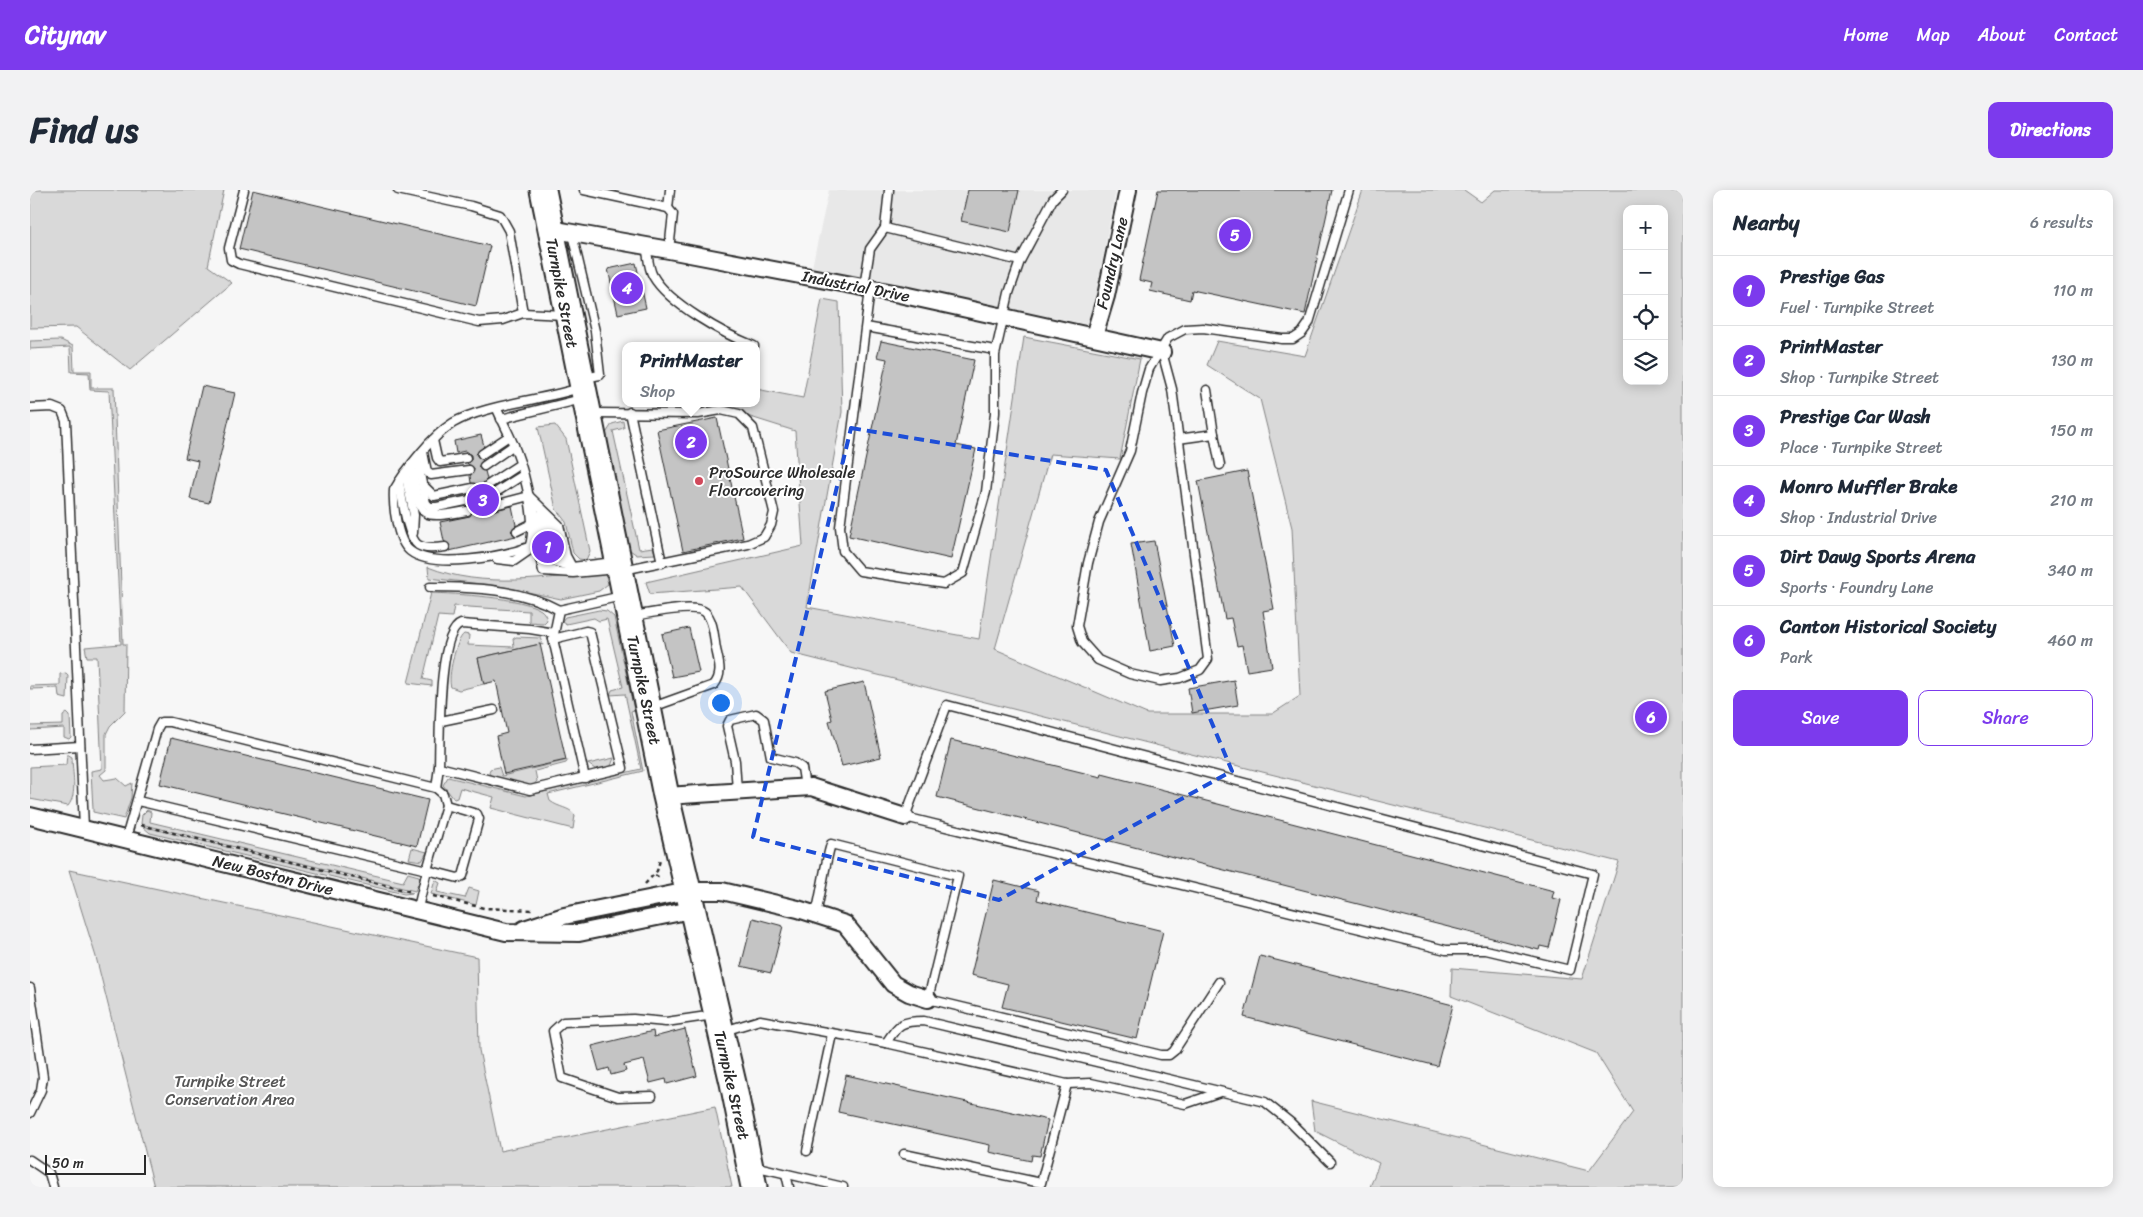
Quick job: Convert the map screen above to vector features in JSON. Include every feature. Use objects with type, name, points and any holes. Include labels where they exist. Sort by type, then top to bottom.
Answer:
[{"type":"main road","name":"Turnpike Street","points":[[543,190],[561,231],[567,316],[666,796],[733,1083],[751,1176]]},
{"type":"street","name":"Foundry Lane","points":[[1094,336],[1106,296],[1128,190]]},
{"type":"street","name":"Industrial Drive","points":[[561,231],[646,245],[867,288],[1162,352]]},
{"type":"street","points":[[666,796],[811,787],[905,818]]},
{"type":"street","name":"New Boston Drive","points":[[30,816],[126,838],[492,930],[579,933],[722,891],[816,914],[845,924],[893,984],[910,993],[928,999]]},
{"type":"lane","points":[[244,190],[229,248],[231,260],[240,264],[479,322],[502,320],[523,313],[567,316]]},
{"type":"lane","points":[[398,190],[471,206],[500,215],[509,231],[523,313]]},
{"type":"lane","points":[[584,190],[668,208],[673,214],[669,250]]},
{"type":"lane","points":[[668,208],[670,190]]},
{"type":"lane","points":[[889,190],[885,228],[870,249],[866,327],[840,527],[843,552],[860,571],[944,584],[963,573],[986,492],[995,413],[996,350],[1009,293],[1020,261],[1053,199],[1062,190]]},
{"type":"lane","points":[[1162,352],[1172,389],[1208,659],[1200,670],[1180,678],[1160,681],[1130,674],[1098,660],[1082,642],[1078,626],[1088,562],[1099,522],[1130,451],[1140,401],[1149,369],[1162,352],[1168,338],[1185,329],[1204,328],[1282,340],[1294,339],[1302,333],[1309,323],[1349,190]]},
{"type":"lane","points":[[885,228],[1020,261]]},
{"type":"lane","points":[[501,418],[583,395],[600,375],[595,331],[561,231]]},
{"type":"lane","points":[[646,245],[652,274],[661,286],[697,316],[744,342]]},
{"type":"lane","points":[[866,327],[996,350]]},
{"type":"lane","points":[[1207,390],[1220,465]]},
{"type":"lane","points":[[497,409],[514,445],[542,533],[549,569],[572,570],[662,563],[748,544],[764,538],[774,512],[753,428],[739,414],[721,410],[698,414],[630,412],[583,395],[497,409],[458,421],[439,433],[411,466],[394,490],[395,516],[404,544],[410,551],[431,558],[514,560],[528,551],[530,546],[529,496]]},
{"type":"lane","points":[[30,408],[56,408],[62,411],[66,422],[84,828]]},
{"type":"lane","points":[[630,412],[662,563]]},
{"type":"lane","points":[[1178,439],[1214,434]]},
{"type":"lane","points":[[482,454],[510,436]]},
{"type":"lane","points":[[433,440],[436,458],[440,462],[466,458]]},
{"type":"lane","points":[[484,466],[514,445]]},
{"type":"lane","points":[[423,452],[427,472],[431,475],[469,470]]},
{"type":"lane","points":[[417,459],[426,503],[430,507],[475,499]]},
{"type":"lane","points":[[488,485],[520,464]]},
{"type":"lane","points":[[411,466],[420,505],[424,513],[433,517],[467,511]]},
{"type":"lane","points":[[406,473],[414,515],[412,537]]},
{"type":"lane","points":[[490,496],[523,475]]},
{"type":"lane","points":[[399,482],[412,537],[416,543],[423,547],[445,546]]},
{"type":"lane","points":[[422,483],[434,496],[473,488]]},
{"type":"lane","points":[[529,496],[559,525],[566,556],[572,570]]},
{"type":"lane","points":[[529,496],[548,530],[555,562],[572,570]]},
{"type":"lane","points":[[495,504],[529,496]]},
{"type":"lane","points":[[517,531],[531,524]]},
{"type":"lane","points":[[430,587],[497,591],[534,599],[559,610],[626,606],[693,608],[705,612],[710,621],[720,665],[720,677],[714,685],[648,709]]},
{"type":"lane","points":[[559,610],[553,636],[584,778]]},
{"type":"lane","points":[[436,788],[439,767],[442,676],[449,640],[458,625],[530,629],[553,636],[586,630],[591,634],[624,765],[620,770],[536,790],[523,790],[439,767]]},
{"type":"lane","points":[[947,705],[1593,874],[1570,970],[1486,950],[1446,950],[905,818],[947,705]]},
{"type":"lane","points":[[441,721],[494,710]]},
{"type":"lane","points":[[737,791],[735,761],[727,726],[730,720],[756,714],[764,720],[771,757],[795,763],[802,768],[805,787]]},
{"type":"lane","points":[[126,838],[157,729],[161,722],[436,788],[443,794],[446,805],[417,912]]},
{"type":"lane","points":[[30,749],[80,746]]},
{"type":"lane","points":[[138,801],[460,878],[465,872],[478,816],[473,812],[446,805]]},
{"type":"lane","points":[[816,914],[825,880],[823,872],[831,844],[958,876],[928,999],[1169,1055],[1219,982]]},
{"type":"lane","points":[[30,988],[43,1077],[41,1090],[30,1113]]},
{"type":"lane","points":[[652,1096],[618,1097],[562,1078],[553,1031],[563,1022],[633,1019],[718,1024],[760,1020],[886,1043],[1067,1084],[1091,1083],[1185,1104],[1220,1092]]},
{"type":"lane","points":[[886,1043],[896,1028],[906,1021],[924,1021],[1265,1102],[1290,1122],[1330,1162]]},
{"type":"lane","points":[[808,1151],[832,1034]]},
{"type":"lane","points":[[904,1154],[1041,1183],[1067,1084]]},
{"type":"lane","points":[[30,1160],[49,1173],[52,1187]]},
{"type":"lane","points":[[751,1176],[786,1174],[843,1187]]},
{"type":"lane","points":[[786,1174],[789,1187]]},
{"type":"path","points":[[141,825],[413,892]]},
{"type":"path","points":[[642,886],[655,875],[661,858]]},
{"type":"path","points":[[655,875],[662,879]]},
{"type":"path","points":[[433,896],[484,908],[535,909]]},
{"type":"highlighted area","points":[[851,428],[1106,470],[1232,771],[999,900],[753,837]]},
{"type":"shaded area","points":[[829,190],[1116,190],[1090,325],[812,267]]},
{"type":"green space","points":[[30,190],[224,190],[208,266],[232,283],[130,370],[76,327],[30,328]]},
{"type":"green space","points":[[1363,190],[1464,190],[1481,202],[1495,190],[1683,190],[1683,1187],[1370,1187],[1379,1163],[1315,1131],[1311,1101],[1589,1171],[1633,1112],[1596,1053],[1451,996],[1452,968],[1582,979],[1619,862],[791,653],[742,587],[650,594],[646,582],[803,546],[795,431],[719,407],[760,407],[760,390],[803,398],[822,299],[839,302],[842,412],[807,607],[979,639],[1024,337],[1140,359],[1120,459],[1050,454],[995,649],[1147,714],[1272,714],[1300,696],[1292,528],[1260,399],[1207,365],[1217,341],[1305,356]]},
{"type":"green space","points":[[61,340],[73,346],[74,371],[91,371],[91,388],[114,388],[123,644],[126,644],[125,711],[110,726],[106,734],[106,770],[100,775],[104,780],[117,778],[126,786],[132,783],[131,798],[124,819],[93,812],[91,771],[102,769],[97,657],[87,657],[85,647],[121,644],[109,391],[90,390],[89,373],[71,372],[70,347],[30,349],[30,341]]},
{"type":"green space","points":[[623,421],[624,428],[613,431],[639,549],[653,547],[655,554],[637,555],[627,548],[605,435],[612,424]]},
{"type":"green space","points":[[555,425],[566,439],[590,551],[586,560],[579,559],[573,553],[566,522],[556,509],[538,427]]},
{"type":"green space","points":[[428,567],[449,574],[493,580],[538,579],[605,572],[608,584],[599,591],[561,599],[499,586],[429,578]]},
{"type":"green space","points":[[431,593],[488,597],[519,602],[541,610],[547,620],[544,623],[529,622],[529,611],[454,606],[452,617],[438,616],[423,679],[432,681],[432,686],[408,683]]},
{"type":"green space","points":[[599,610],[607,611],[614,617],[634,710],[631,711],[643,771],[548,794],[550,801],[570,810],[575,815],[573,829],[491,808],[494,797],[460,788],[457,798],[454,799],[443,785],[448,777],[526,796],[641,769],[625,694],[610,695],[612,690],[623,687],[607,619],[599,621],[594,618],[566,624],[562,621],[565,617]]},
{"type":"green space","points":[[464,634],[469,635],[468,645],[514,647],[513,639],[516,637],[540,638],[543,645],[540,644],[478,658],[484,684],[459,690],[451,687],[450,676],[455,651]]},
{"type":"green space","points":[[66,673],[68,675],[67,699],[59,697],[58,688],[30,689],[30,686],[60,685],[60,674]]},
{"type":"green space","points":[[67,713],[70,716],[71,737],[69,739],[64,737],[64,728],[30,730],[30,726],[63,725],[63,716]]},
{"type":"green space","points":[[67,754],[72,757],[74,783],[73,795],[68,806],[30,799],[30,767],[66,765]]},
{"type":"green space","points":[[614,758],[611,766],[595,769],[588,764]]},
{"type":"green space","points":[[568,760],[566,763],[535,771],[537,781],[533,786],[491,776],[489,773],[490,769],[499,767],[502,776]]},
{"type":"green space","points":[[147,810],[151,812],[150,822],[403,882],[408,873],[419,876],[420,880],[415,891],[141,824],[142,815]]},
{"type":"green space","points":[[142,826],[413,893],[404,894],[150,833]]},
{"type":"green space","points":[[412,848],[427,852],[422,861],[409,859]]},
{"type":"green space","name":"Turnpike Street Conservation Area","points":[[69,870],[477,957],[479,1050],[500,1151],[715,1107],[732,1187],[154,1187],[96,957]]},
{"type":"green space","points":[[435,880],[440,883],[437,892],[465,898],[469,888],[479,891],[476,905],[431,894]]},
{"type":"building","points":[[253,190],[490,246],[476,306],[239,249]]},
{"type":"building","points":[[968,190],[1019,190],[1010,232],[961,221]]},
{"type":"building","points":[[1158,190],[1332,190],[1305,314],[1192,290],[1190,300],[1150,291],[1152,283],[1139,280]]},
{"type":"building","points":[[636,263],[646,308],[618,314],[608,269]]},
{"type":"building","points":[[881,341],[974,360],[956,445],[976,449],[951,559],[849,536],[887,359],[877,357]]},
{"type":"building","points":[[202,386],[235,393],[209,503],[190,499],[198,461],[185,458]]},
{"type":"building","points":[[717,418],[743,538],[683,551],[657,430]]},
{"type":"building","points":[[481,435],[484,446],[476,454],[483,460],[478,467],[485,471],[487,479],[482,485],[488,491],[485,494],[485,499],[491,502],[490,507],[493,510],[512,506],[516,525],[511,531],[516,536],[449,551],[450,546],[444,541],[440,522],[470,516],[473,511],[469,506],[478,503],[481,498],[474,493],[478,490],[477,485],[471,483],[470,476],[474,469],[467,463],[471,460],[471,455],[465,451],[456,453],[454,441]]},
{"type":"building","points":[[1247,471],[1274,609],[1263,611],[1272,667],[1247,671],[1242,645],[1237,646],[1231,618],[1225,619],[1198,481]]},
{"type":"building","points":[[1154,541],[1175,646],[1150,651],[1131,544]]},
{"type":"building","points":[[689,628],[699,672],[672,677],[662,634]]},
{"type":"building","points":[[540,644],[566,760],[504,774],[496,736],[507,733],[496,681],[484,684],[478,658]]},
{"type":"building","points":[[1234,680],[1238,705],[1192,713],[1188,688]]},
{"type":"building","points":[[864,682],[881,757],[842,766],[829,721],[832,720],[825,691]]},
{"type":"building","points":[[171,738],[428,800],[417,846],[160,784]]},
{"type":"building","points":[[951,740],[1101,777],[1102,774],[1554,891],[1552,898],[1561,900],[1549,948],[1540,946],[1539,950],[937,797]]},
{"type":"building","points":[[994,880],[1039,891],[1037,900],[1163,931],[1137,1039],[1002,1007],[1008,984],[971,975]]},
{"type":"building","points":[[753,918],[783,926],[771,973],[741,966]]},
{"type":"building","points":[[1260,956],[1453,1005],[1437,1066],[1244,1017]]},
{"type":"building","points":[[685,1029],[697,1076],[667,1084],[666,1079],[650,1083],[644,1060],[624,1065],[626,1071],[611,1075],[609,1068],[599,1071],[592,1046],[653,1031],[654,1037]]},
{"type":"building","points":[[846,1075],[1048,1120],[1040,1156],[1032,1155],[1031,1161],[989,1152],[990,1145],[838,1112]]},
{"type":"place","name":"Dirt Dawg Sports Arena","points":[[1235,235]]},
{"type":"place","name":"Monro Muffler Brake","points":[[627,288]]},
{"type":"place","name":"PrintMaster","points":[[691,442]]},
{"type":"place","name":"ProSource Wholesale Floorcovering","points":[[699,481]]},
{"type":"place","name":"Prestige Car Wash","points":[[483,500]]},
{"type":"place","name":"Prestige Gas","points":[[548,547]]},
{"type":"place","name":"Canton Historical Society","points":[[1651,717]]}]
